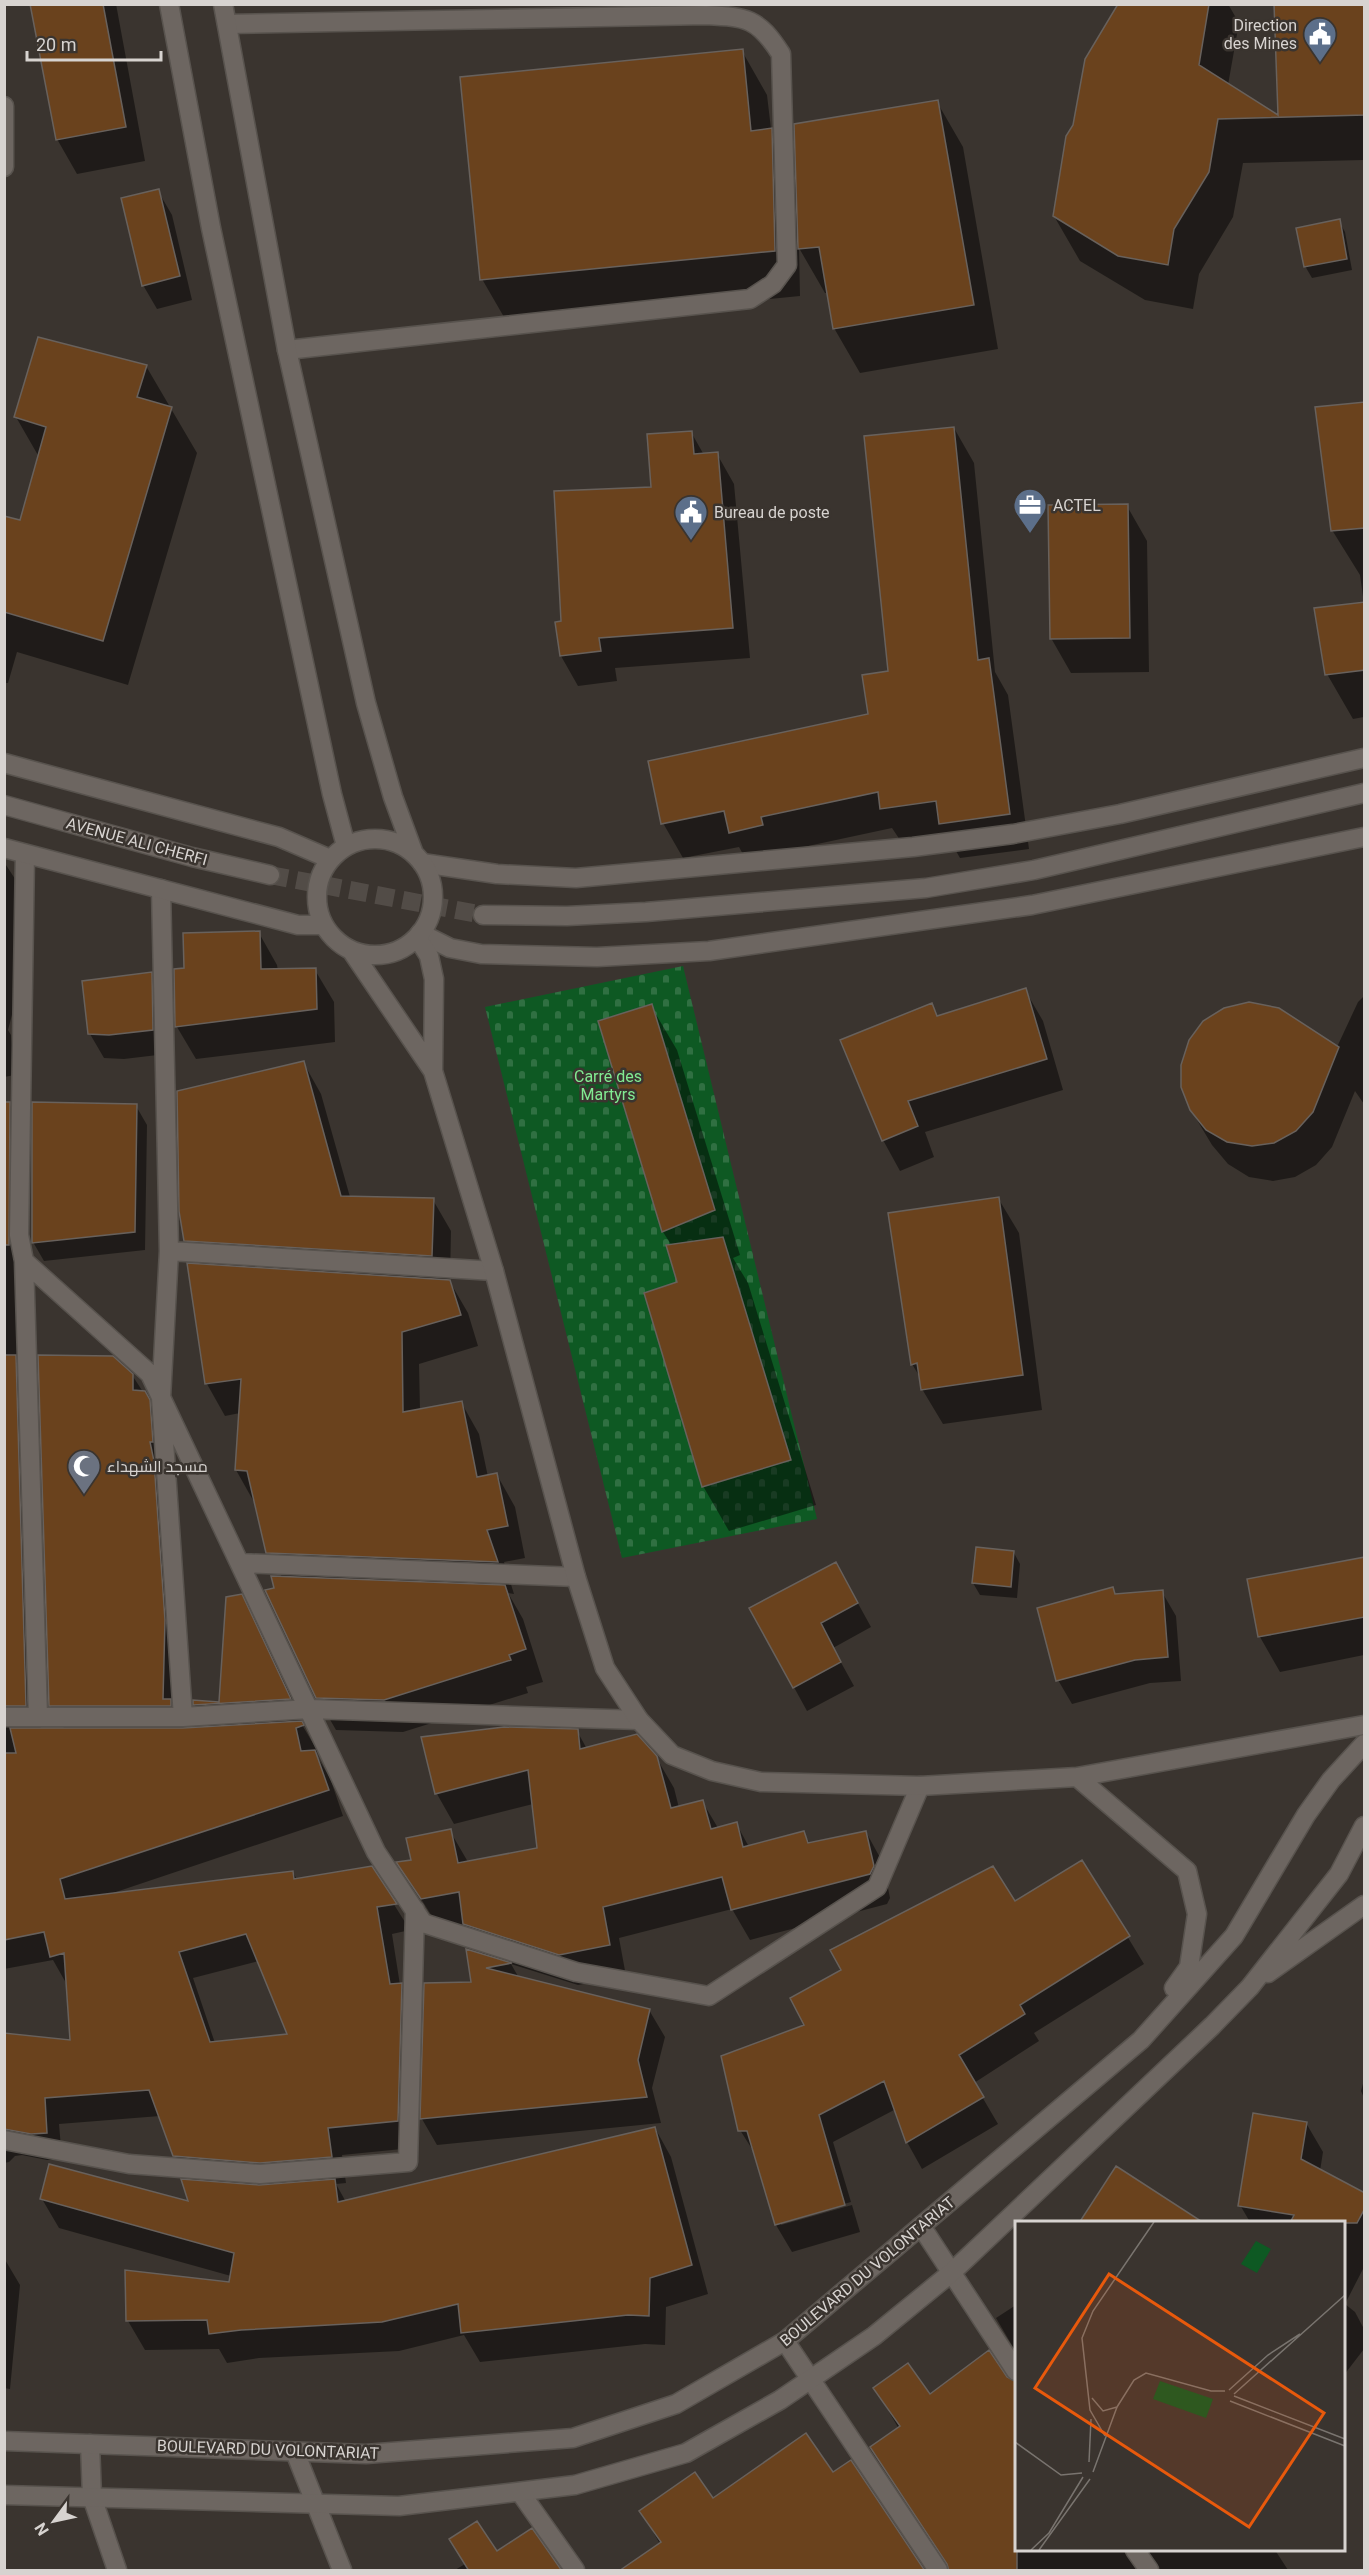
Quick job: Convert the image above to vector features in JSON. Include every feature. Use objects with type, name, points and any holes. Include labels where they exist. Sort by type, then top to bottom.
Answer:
[{"type":"street","points":[[169,4],[211,228],[332,794],[346,846]]},
{"type":"street","points":[[224,4],[287,351],[366,703],[393,796],[418,858],[430,880],[433,898],[429,916],[419,935],[403,947],[386,954],[368,954],[351,950],[336,940],[324,925],[318,909],[317,891],[321,874],[330,859],[346,846],[362,840],[381,839],[399,844],[418,858],[497,874],[576,878],[913,847],[1013,834],[1365,759]]},
{"type":"street","points":[[227,24],[706,15],[741,17],[767,33],[781,54],[787,265],[773,284],[750,299],[287,351]]},
{"type":"street","points":[[4,106],[4,167]]},
{"type":"street","points":[[4,763],[279,837],[330,859]]},
{"type":"street","points":[[483,915],[567,916],[646,912],[926,888],[1034,870],[1365,793]]},
{"type":"street","name":"AVENUE ALI CHERFI","points":[[4,805],[192,857],[270,875]]},
{"type":"street","points":[[419,935],[450,948],[482,954],[597,957],[709,951],[1032,905],[1365,837]]},
{"type":"street","points":[[4,848],[298,924],[324,925]]},
{"type":"street","points":[[25,854],[12,1234],[24,1261],[39,1716]]},
{"type":"street","points":[[161,889],[169,1251],[161,1398],[183,1717]]},
{"type":"street","points":[[419,935],[429,956],[434,979],[433,1071]]},
{"type":"street","points":[[351,950],[433,1071],[494,1271],[576,1577],[605,1668],[639,1720],[672,1755],[712,1771],[761,1782],[920,1786],[1077,1777],[1365,1725]]},
{"type":"street","points":[[169,1251],[494,1271]]},
{"type":"street","points":[[24,1261],[150,1374],[376,1852],[423,1923],[576,1972],[709,1996],[877,1887],[920,1786]]},
{"type":"street","points":[[240,1563],[576,1577]]},
{"type":"street","points":[[4,1717],[183,1717],[309,1709],[639,1720]]},
{"type":"street","name":"BOULEVARD DU VOLONTARIAT","points":[[4,2441],[366,2454],[573,2438],[676,2404],[785,2341],[1141,2040],[1234,1936],[1306,1815],[1331,1780],[1365,1744]]},
{"type":"street","points":[[1077,1777],[1187,1871],[1197,1914],[1189,1967],[1141,2040]]},
{"type":"street","points":[[1250,1987],[1339,1874],[1365,1826]]},
{"type":"street","points":[[4,2495],[399,2506],[576,2485],[686,2453],[780,2400],[874,2336],[951,2272],[1250,1987],[1365,1905]]},
{"type":"street","points":[[4,2140],[129,2164],[260,2174],[408,2162],[415,1910]]},
{"type":"street","points":[[921,2226],[1015,2368]]},
{"type":"street","points":[[785,2341],[938,2571]]},
{"type":"street","points":[[90,2444],[92,2497],[117,2571]]},
{"type":"street","points":[[295,2452],[342,2571]]},
{"type":"street","points":[[520,2492],[575,2571]]},
{"type":"street","points":[[1136,2551],[1149,2571]]},
{"type":"green space","name":"Carré des Martyrs","points":[[683,966],[817,1519],[622,1558],[485,1007]]},
{"type":"building","points":[[30,4],[103,4],[126,127],[56,140]]},
{"type":"building","points":[[1118,4],[1209,4],[1199,65],[1278,115],[1274,4],[1365,4],[1365,115],[1218,119],[1209,172],[1174,229],[1168,265],[1118,256],[1053,216],[1066,136],[1073,125],[1085,59]]},
{"type":"building","points":[[743,49],[751,131],[772,128],[775,251],[480,280],[460,77]]},
{"type":"building","points":[[938,100],[974,305],[833,329],[819,247],[798,249],[794,124]]},
{"type":"building","points":[[159,189],[180,276],[142,286],[121,198]]},
{"type":"building","points":[[1340,219],[1347,259],[1304,267],[1296,228]]},
{"type":"building","points":[[38,337],[147,365],[137,397],[172,407],[103,641],[4,612],[4,516],[20,520],[46,427],[14,417]]},
{"type":"building","points":[[1365,402],[1365,528],[1331,531],[1315,407]]},
{"type":"building","points":[[954,427],[978,660],[989,658],[1010,814],[939,824],[936,801],[880,809],[878,792],[761,817],[763,825],[729,833],[724,811],[661,824],[648,761],[868,714],[862,675],[888,671],[864,436]]},
{"type":"building","points":[[692,431],[694,454],[718,452],[733,628],[599,638],[601,651],[560,656],[555,622],[561,621],[554,491],[651,487],[647,434]]},
{"type":"building","points":[[1128,504],[1130,638],[1050,639],[1048,505]]},
{"type":"building","points":[[1365,602],[1365,670],[1325,675],[1314,608]]},
{"type":"building","points":[[260,931],[261,969],[316,968],[317,1009],[175,1027],[174,969],[184,968],[183,933]]},
{"type":"building","points":[[152,972],[153,1030],[109,1035],[88,1034],[82,981]]},
{"type":"building","points":[[1026,988],[1047,1059],[908,1101],[918,1126],[882,1141],[840,1040],[932,1003],[937,1016]]},
{"type":"building","points":[[1249,1002],[1279,1008],[1339,1047],[1313,1112],[1296,1131],[1274,1143],[1252,1146],[1227,1142],[1206,1130],[1190,1110],[1181,1087],[1181,1065],[1189,1040],[1203,1021],[1224,1008]]},
{"type":"building","points":[[652,1004],[715,1210],[662,1232],[598,1021]]},
{"type":"building","points":[[304,1061],[341,1196],[434,1198],[432,1256],[184,1241],[179,1211],[177,1091]]},
{"type":"building","points":[[4,1102],[10,1102],[9,1245],[4,1245]]},
{"type":"building","points":[[32,1102],[137,1104],[135,1232],[32,1243]]},
{"type":"building","points":[[999,1197],[1023,1375],[921,1390],[917,1363],[911,1365],[888,1213]]},
{"type":"building","points":[[723,1237],[791,1460],[702,1487],[644,1293],[677,1282],[666,1245]]},
{"type":"building","points":[[187,1263],[450,1280],[461,1315],[402,1332],[403,1412],[462,1401],[477,1477],[497,1473],[508,1526],[487,1530],[498,1562],[266,1553],[247,1471],[235,1470],[241,1379],[205,1384]]},
{"type":"building","points":[[4,1355],[16,1355],[26,1706],[4,1706]]},
{"type":"building","points":[[38,1355],[113,1356],[133,1374],[133,1390],[145,1391],[150,1400],[153,1442],[150,1442],[154,1461],[165,1620],[163,1699],[171,1699],[171,1706],[49,1706]]},
{"type":"building","points":[[976,1547],[1014,1551],[1011,1587],[972,1583]]},
{"type":"building","points":[[1365,1557],[1365,1617],[1258,1637],[1247,1579]]},
{"type":"building","points":[[836,1562],[858,1603],[821,1623],[841,1662],[793,1688],[749,1608]]},
{"type":"building","points":[[271,1576],[505,1585],[526,1649],[509,1655],[511,1660],[384,1700],[316,1698],[265,1590],[274,1588]]},
{"type":"building","points":[[1113,1587],[1115,1594],[1163,1590],[1168,1657],[1135,1660],[1056,1681],[1037,1608]]},
{"type":"building","points":[[242,1594],[291,1699],[193,1705],[193,1700],[219,1702],[226,1597]]},
{"type":"building","points":[[302,1721],[304,1725],[296,1728],[301,1751],[315,1750],[329,1790],[60,1879],[65,1899],[293,1871],[294,1879],[372,1866],[397,1904],[377,1907],[390,1984],[402,1983],[398,2121],[328,2128],[332,2157],[260,2163],[173,2156],[149,2090],[45,2098],[47,2133],[31,2134],[4,2129],[4,2033],[70,2040],[64,1953],[50,1957],[44,1932],[4,1940],[4,1753],[16,1753],[10,1728],[183,1728]],"holes":[[[246,1934],[287,2034],[210,2042],[179,1952]]]},
{"type":"building","points":[[504,1727],[578,1729],[580,1749],[637,1734],[657,1756],[671,1808],[703,1800],[711,1829],[737,1822],[743,1847],[804,1831],[808,1843],[866,1831],[874,1866],[870,1874],[731,1910],[722,1877],[603,1907],[610,1945],[559,1955],[463,1924],[459,1892],[421,1899],[396,1862],[411,1860],[406,1838],[451,1829],[458,1863],[537,1848],[528,1770],[435,1794],[421,1737]]},
{"type":"building","points":[[1082,1860],[1130,1936],[1020,2005],[1025,2014],[959,2055],[984,2097],[906,2143],[884,2081],[819,2115],[845,2205],[775,2225],[747,2131],[738,2131],[721,2056],[804,2025],[790,1998],[841,1970],[830,1950],[993,1866],[1015,1901]]},
{"type":"building","points":[[466,1949],[512,1963],[486,1968],[650,2009],[638,2060],[647,2097],[420,2119],[424,1983],[471,1982]]},
{"type":"building","points":[[1253,2113],[1307,2122],[1301,2159],[1365,2193],[1365,2208],[1357,2223],[1291,2221],[1294,2215],[1238,2206]]},
{"type":"building","points":[[655,2127],[692,2265],[650,2278],[649,2316],[628,2315],[461,2333],[458,2304],[382,2322],[209,2334],[207,2320],[126,2321],[125,2270],[229,2282],[234,2253],[40,2199],[49,2164],[188,2201],[181,2179],[259,2185],[335,2179],[338,2202]]},
{"type":"building","points":[[1116,2166],[1201,2221],[1080,2221]]},
{"type":"building","points":[[989,2350],[1007,2377],[1015,2381],[1017,2571],[949,2571],[947,2564],[870,2447],[900,2426],[873,2388],[908,2363],[930,2394]]},
{"type":"building","points":[[806,2433],[833,2472],[851,2460],[925,2571],[619,2571],[661,2542],[639,2511],[695,2472],[713,2498]]},
{"type":"building","points":[[477,2521],[497,2551],[532,2528],[562,2571],[469,2571],[449,2539]]},
{"type":"tunnel","points":[[270,875],[483,915]]},
{"type":"place","name":"Direction des Mines","points":[[1320,63]]},
{"type":"place","name":"ACTEL","points":[[1030,534]]},
{"type":"place","name":"Bureau de poste","points":[[691,541]]},
{"type":"place","name":"مسجد الشهداء","points":[[84,1495]]}]
